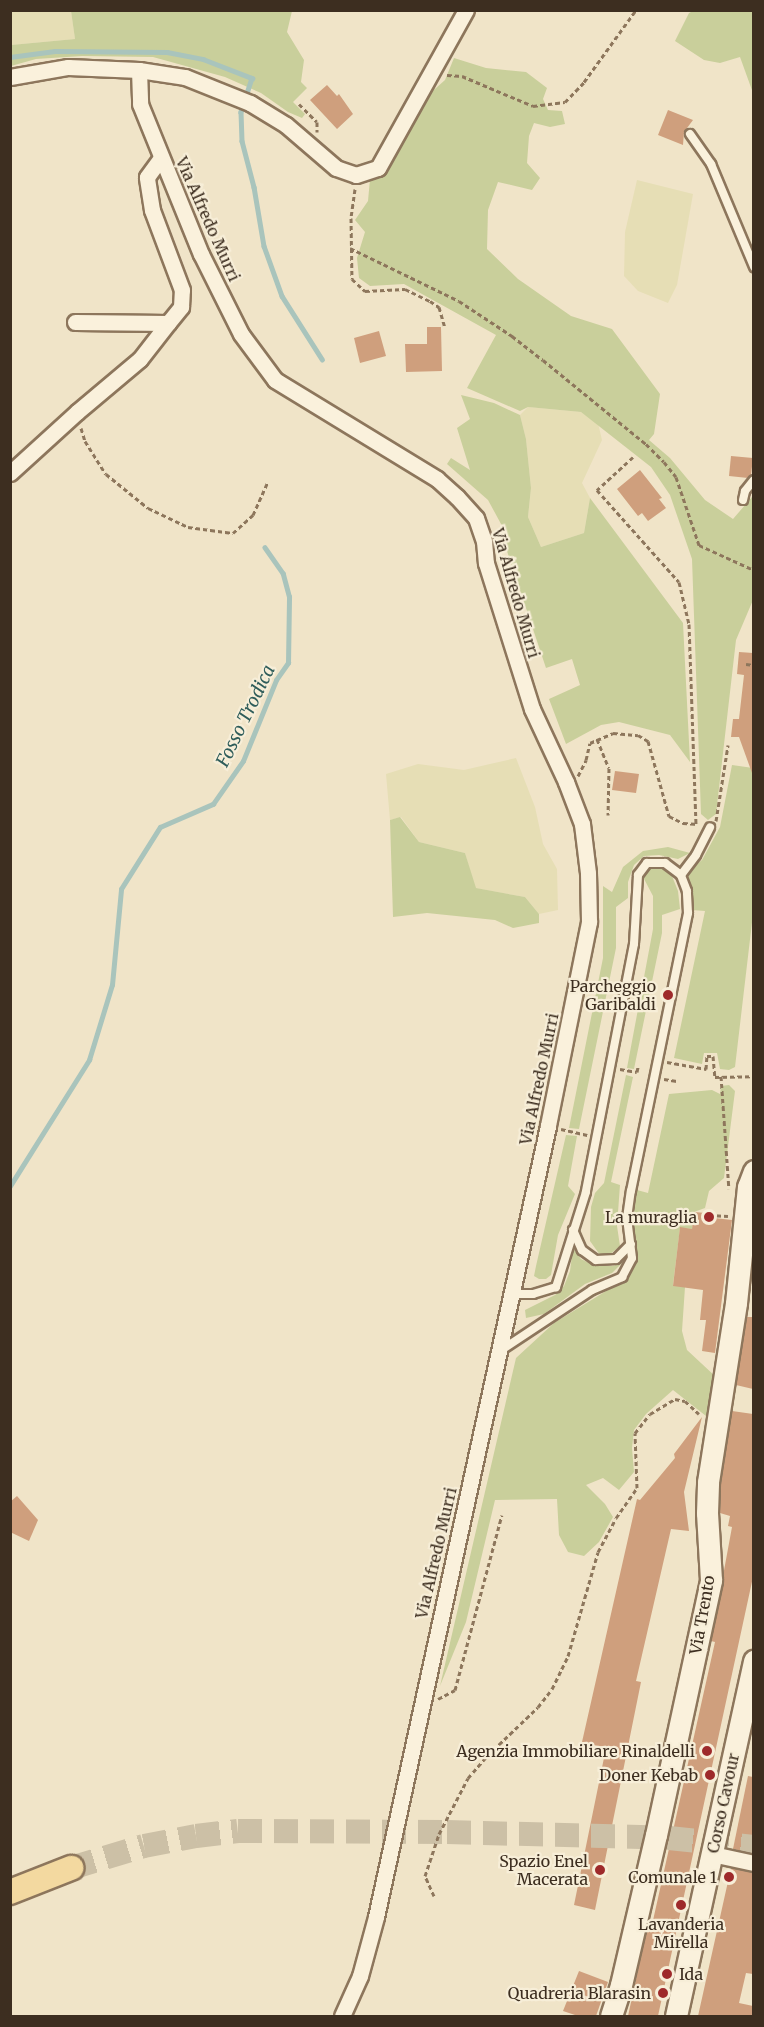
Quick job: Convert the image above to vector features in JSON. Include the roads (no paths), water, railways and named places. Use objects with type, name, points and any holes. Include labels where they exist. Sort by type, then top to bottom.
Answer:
[{"type":"main road","name":"Via Trento","points":[[611,2016],[621,1985],[656,1835],[711,1580],[707,1513],[708,1482],[736,1303],[748,1187],[753,1171]]},
{"type":"main road","points":[[736,1303],[740,1291],[753,1275]]},
{"type":"main road","name":"Corso Cavour","points":[[676,2016],[712,1854],[749,1704],[753,1660]]},
{"type":"main road","points":[[10,1892],[71,1868]]},
{"type":"street","points":[[10,77],[68,67],[139,70],[159,72],[211,86],[250,103],[286,125],[336,168],[356,175],[378,168],[466,10]]},
{"type":"street","name":"Via Alfredo Murri","points":[[139,70],[140,104],[201,255],[241,334],[275,380],[437,479],[457,496],[476,518],[484,541],[486,563],[531,709],[566,782],[582,824],[588,873],[590,922],[512,1294],[420,1707],[376,1917],[360,1976],[342,2016]]},
{"type":"street","points":[[10,473],[77,411],[140,359],[181,307],[182,290],[152,210],[147,177],[161,158]]},
{"type":"street","points":[[75,322],[168,323]]},
{"type":"street","points":[[712,1854],[753,1863]]},
{"type":"lane","points":[[690,134],[711,164],[753,267]]},
{"type":"lane","points":[[743,500],[745,491],[753,480]]},
{"type":"lane","points":[[681,875],[696,855],[710,827]]},
{"type":"lane","points":[[499,1352],[592,1290],[622,1277],[632,1258],[627,1218],[631,1191],[688,913],[687,891],[681,875],[665,863],[647,863],[638,875],[634,944],[586,1192],[556,1287],[533,1294],[512,1294]]},
{"type":"lane","points":[[573,1230],[582,1250],[596,1260],[616,1259],[631,1244]]},
{"type":"waterway","points":[[10,57],[55,51],[167,52],[203,59],[252,78],[241,112],[242,141],[254,187],[264,246],[282,296],[322,359]]},
{"type":"waterway","name":"Fosso Trodica","points":[[10,1186],[89,1060],[112,985],[121,889],[160,827],[213,804],[243,761],[276,680],[288,663],[289,597],[283,574],[265,548]]},
{"type":"tunnel","points":[[71,1868],[144,1846],[238,1831],[447,1832],[669,1838],[754,1847]]},
{"type":"place","name":"Parcheggio Garibaldi","points":[[668,995]]},
{"type":"place","name":"La muraglia","points":[[709,1217]]},
{"type":"place","name":"Agenzia Immobiliare Rinaldelli","points":[[707,1751]]},
{"type":"place","name":"Doner Kebab","points":[[710,1775]]},
{"type":"place","name":"Spazio Enel Macerata","points":[[600,1870]]},
{"type":"place","name":"Comunale 1","points":[[729,1877]]},
{"type":"place","name":"Lavanderia Mirella","points":[[681,1905]]},
{"type":"place","name":"Ida","points":[[667,1974]]},
{"type":"place","name":"Quadreria Blarasin","points":[[663,1993]]}]
